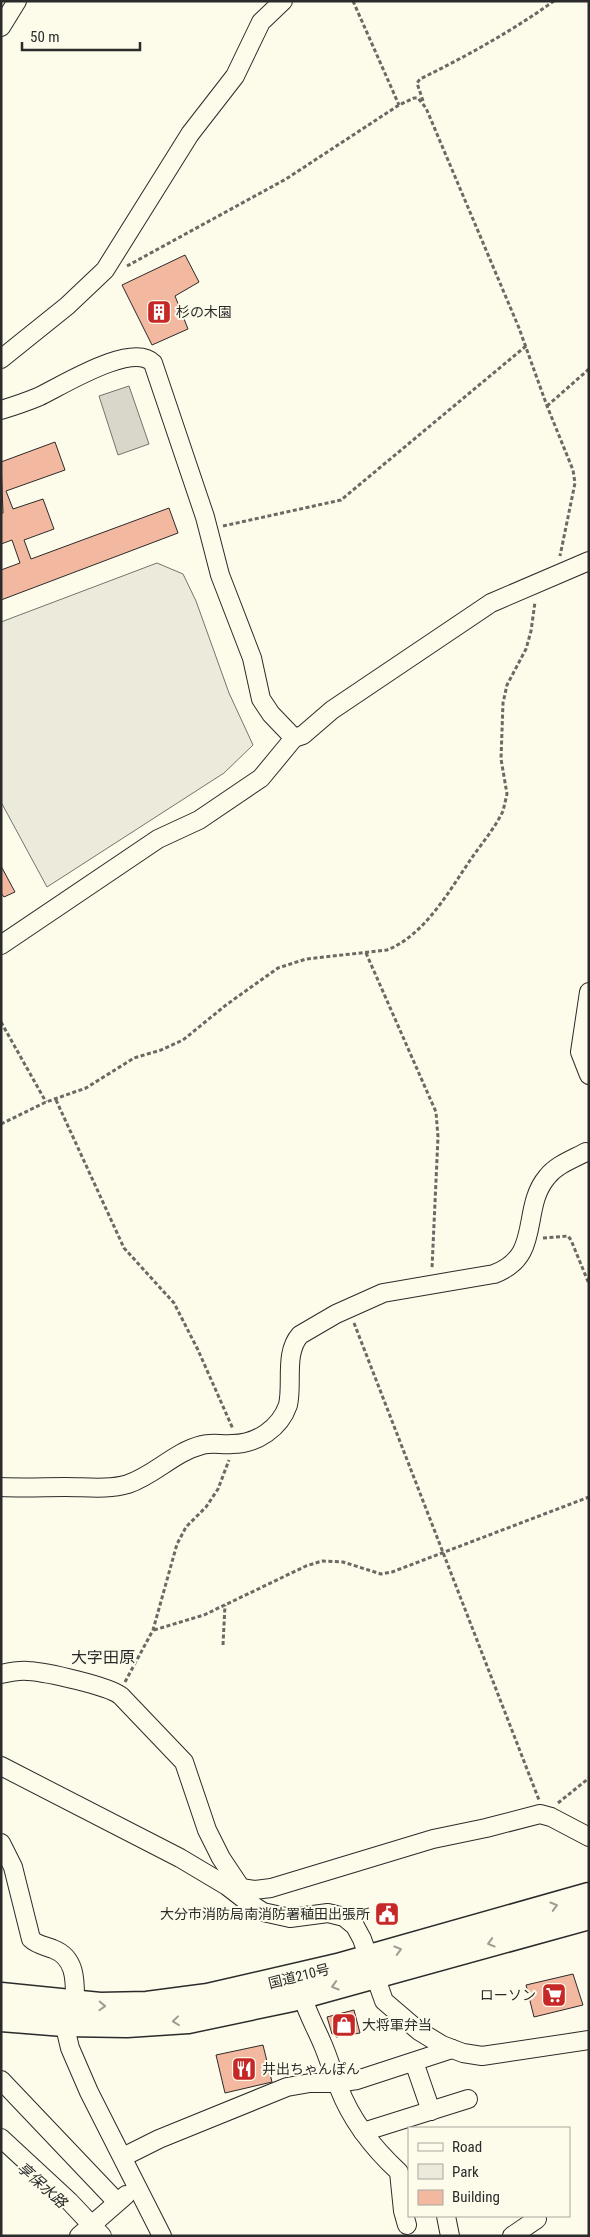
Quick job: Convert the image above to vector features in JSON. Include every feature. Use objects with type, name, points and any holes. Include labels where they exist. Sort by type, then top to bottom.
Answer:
[{"type":"highway","name":"国道210号","points":[[1,1996],[70,2014],[128,2024],[188,2020],[302,1995],[372,1967],[589,1896]]},
{"type":"highway","name":"国道210号","points":[[1,2018],[70,2014],[100,2006],[139,2005],[208,1997],[301,1976],[372,1967],[589,1916]]},
{"type":"street","points":[[1,27],[17,1]]},
{"type":"street","points":[[1,358],[67,306],[98,278],[119,250],[190,134],[235,76],[261,22],[283,1]]},
{"type":"street","points":[[1,410],[38,397],[97,367],[130,358],[149,359],[153,363],[208,530],[220,575],[254,666],[261,699],[271,714],[294,738]]},
{"type":"street","points":[[1,945],[158,839],[199,820],[261,778],[294,738],[302,735],[332,710],[490,603],[589,561]]},
{"type":"street","points":[[589,992],[580,1052],[589,1075]]},
{"type":"street","points":[[1,1487],[95,1487],[121,1485],[150,1474],[191,1448],[210,1443],[232,1444],[258,1438],[274,1428],[288,1405],[292,1352],[296,1339],[348,1308],[383,1293],[494,1274],[508,1268],[520,1255],[527,1239],[535,1198],[535,1185],[542,1168],[548,1162],[587,1146]]},
{"type":"street","points":[[1,1674],[29,1671],[109,1689],[117,1693],[184,1762],[207,1830],[240,1891]]},
{"type":"street","points":[[1,1766],[240,1891],[263,1912],[285,1918],[328,1913],[344,1917],[358,1930],[382,1996],[391,2009],[427,2037],[452,2049],[482,2056],[589,2040]]},
{"type":"street","points":[[240,1891],[271,1888],[433,1839],[544,1814],[589,1838]]},
{"type":"street","points":[[1,1843],[13,1867],[31,1939],[60,1952],[73,1968],[75,1979],[70,2014],[74,2057],[162,2236]]},
{"type":"street","points":[[302,1995],[310,2019],[323,2044],[347,2106],[375,2149],[399,2172],[403,2211],[407,2225]]},
{"type":"street","points":[[123,2157],[159,2139],[264,2095],[298,2084],[337,2083],[357,2080],[452,2049]]},
{"type":"street","points":[[414,2062],[431,2111]]},
{"type":"street","points":[[1,2080],[117,2202]]},
{"type":"street","points":[[363,2132],[468,2099]]},
{"type":"street","points":[[1,2138],[90,2232],[117,2202],[138,2186]]},
{"type":"street","points":[[446,2217],[450,2236]]},
{"type":"street","points":[[512,2236],[537,2219]]},
{"type":"path","points":[[353,1],[399,105]]},
{"type":"path","points":[[1,1124],[46,1102],[56,1100],[98,1082],[134,1058],[161,1050],[183,1040],[226,1005],[278,968],[306,959],[366,953],[396,947],[427,919],[503,811],[507,794],[501,759],[504,695],[510,678],[526,650],[536,596],[543,582],[559,563],[575,483],[573,470],[546,406],[526,346],[423,102],[417,83],[420,79],[527,21],[554,1]]},
{"type":"path","points":[[98,278],[143,259],[286,179],[399,105],[414,98],[423,102]]},
{"type":"path","points":[[208,530],[341,500],[526,346]]},
{"type":"path","points":[[546,406],[589,369]]},
{"type":"path","points":[[366,953],[436,1112],[438,1137],[431,1284]]},
{"type":"path","points":[[1,1022],[46,1102]]},
{"type":"path","points":[[56,1100],[124,1248],[168,1296],[192,1338],[231,1422],[233,1432],[227,1466],[218,1489],[206,1507],[186,1527],[177,1544],[153,1630],[117,1693]]},
{"type":"path","points":[[527,1239],[568,1236],[572,1240],[589,1284]]},
{"type":"path","points":[[348,1308],[544,1814],[589,1778]]},
{"type":"path","points":[[153,1630],[184,1622],[225,1605],[306,1566],[322,1561],[343,1562],[381,1574],[392,1572],[589,1497]]},
{"type":"path","points":[[223,1644],[225,1605]]},
{"type":"green space","points":[[157,563],[183,574],[196,601],[229,693],[253,745],[224,773],[47,887],[1,802],[1,622]]},
{"type":"shaded area","points":[[129,386],[149,444],[118,455],[99,396]]},
{"type":"building","name":"杉の木園","points":[[185,255],[199,282],[175,296],[188,329],[152,345],[122,285]]},
{"type":"building","points":[[55,442],[65,470],[6,491],[13,509],[43,499],[54,529],[24,540],[31,559],[169,508],[178,533],[1,600],[1,570],[20,563],[12,540],[1,544],[1,514],[3,513],[1,462]]},
{"type":"building","points":[[1,866],[15,892],[4,897],[1,893]]},
{"type":"building","name":"ローソン","points":[[573,1974],[583,2005],[534,2017],[526,1985]]},
{"type":"building","name":"大将軍弁当","points":[[354,2010],[360,2033],[336,2037],[335,2033],[332,2034],[327,2017]]},
{"type":"building","name":"井出ちゃんぽん","points":[[263,2045],[272,2082],[225,2093],[216,2055]]},
{"type":"place","name":"杉の木園","points":[[159,312]]},
{"type":"place","name":"大分市消防局南消防署稙田出張所","points":[[387,1914]]},
{"type":"place","name":"ローソン","points":[[554,1995]]},
{"type":"place","name":"大将軍弁当","points":[[344,2025]]},
{"type":"place","name":"井出ちゃんぽん","points":[[244,2069]]},
{"type":"district","name":"大字田原","points":[[103,1657]]},
{"type":"water label","name":"享保水路","points":[[42,2185]]}]
